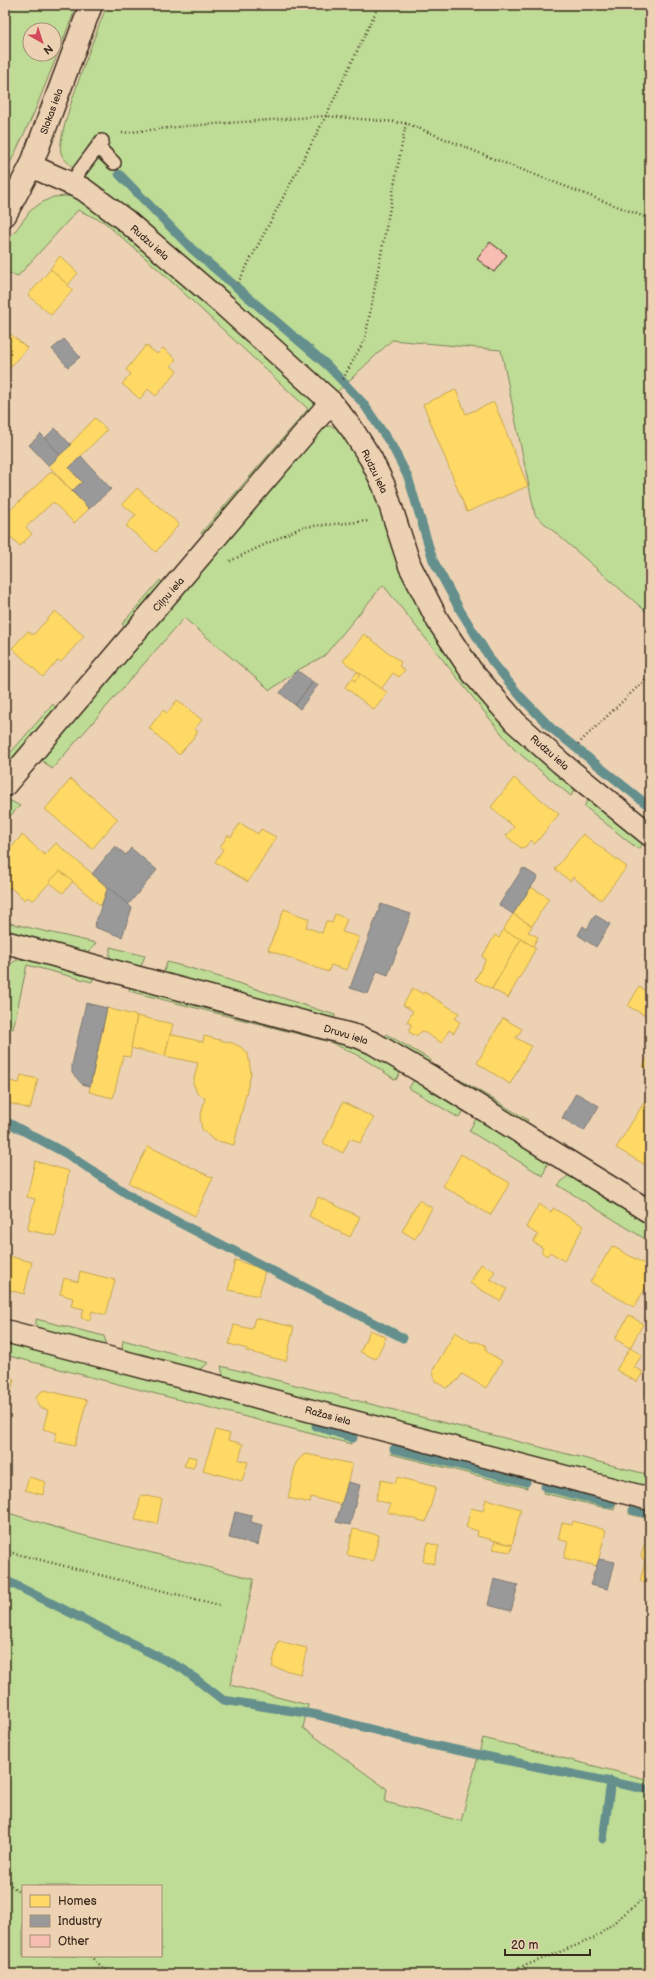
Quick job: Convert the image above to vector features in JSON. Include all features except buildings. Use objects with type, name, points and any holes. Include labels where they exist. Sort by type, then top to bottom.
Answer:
[{"type":"street","name":"Slokas iela","points":[[5,215],[31,166],[91,5]]},
{"type":"street","name":"Rudzu iela","points":[[31,166],[83,189],[125,220],[331,402],[352,429],[371,459],[384,486],[410,566],[438,621],[472,672],[515,722],[650,835]]},
{"type":"street","name":"Ciļņu iela","points":[[5,785],[331,402]]},
{"type":"street","name":"Druvu iela","points":[[5,942],[359,1037],[374,1043],[650,1212]]},
{"type":"street","name":"Ražas iela","points":[[5,1331],[650,1499]]},
{"type":"lane","points":[[72,184],[78,173],[100,144],[114,163]]},
{"type":"path","points":[[238,283],[326,116],[379,5]]},
{"type":"path","points":[[100,144],[123,133],[326,116],[406,123],[494,159],[650,219]]},
{"type":"path","points":[[344,379],[365,339],[406,123]]},
{"type":"path","points":[[227,563],[302,527],[371,520],[398,529]]},
{"type":"path","points":[[580,742],[650,675]]},
{"type":"path","points":[[5,1552],[219,1605]]},
{"type":"path","points":[[5,1880],[22,1895]]},
{"type":"path","points":[[504,1974],[595,1938],[650,1892]]},
{"type":"path","points":[[91,1957],[110,1974]]},
{"type":"green space","points":[[5,5],[77,5],[62,43],[62,22],[22,22],[22,62],[54,62],[34,113],[5,174]]},
{"type":"green space","points":[[107,5],[650,5],[650,615],[535,515],[501,350],[392,340],[335,394],[83,179],[98,159],[110,170],[118,158],[96,135],[73,168],[61,153],[64,126],[78,81]]},
{"type":"green space","points":[[53,197],[79,197],[121,226],[315,400],[316,404],[204,536],[201,533],[308,409],[159,270],[104,222],[78,210],[18,276],[5,272],[5,245],[30,211]]},
{"type":"green space","points":[[328,426],[339,428],[360,461],[373,489],[401,570],[575,788],[571,796],[514,749],[383,585],[324,656],[298,670],[270,690],[184,618],[52,769],[38,757],[320,428]]},
{"type":"green space","points":[[160,580],[163,583],[129,628],[122,624]]},
{"type":"green space","points":[[53,704],[59,711],[5,774],[5,759]]},
{"type":"green space","points":[[588,800],[599,807],[643,843],[639,850],[584,806]]},
{"type":"green space","points":[[5,801],[11,801],[20,806],[5,821]]},
{"type":"green space","points":[[5,922],[96,943],[87,955],[5,932]]},
{"type":"green space","points":[[110,947],[145,956],[140,968],[110,961]]},
{"type":"green space","points":[[28,959],[94,974],[92,982],[27,965],[13,1029],[5,1027],[5,967],[17,960]]},
{"type":"green space","points":[[167,962],[335,1015],[334,1020],[163,974]]},
{"type":"green space","points":[[131,984],[355,1044],[402,1069],[396,1080],[361,1057],[330,1042],[129,991]]},
{"type":"green space","points":[[386,1034],[431,1060],[427,1066],[384,1039]]},
{"type":"green space","points":[[415,1078],[465,1109],[459,1118],[409,1088]]},
{"type":"green space","points":[[459,1079],[528,1120],[523,1127],[456,1084]]},
{"type":"green space","points":[[477,1117],[548,1161],[543,1176],[469,1131]]},
{"type":"green space","points":[[570,1174],[650,1220],[650,1242],[558,1185]]},
{"type":"green space","points":[[36,1319],[104,1336],[106,1343],[102,1348],[40,1331],[36,1326]]},
{"type":"green space","points":[[5,1340],[354,1432],[351,1444],[5,1355]]},
{"type":"green space","points":[[123,1340],[209,1363],[195,1372],[124,1353],[122,1348]]},
{"type":"green space","points":[[221,1366],[650,1475],[650,1490],[224,1380]]},
{"type":"green space","points":[[398,1443],[520,1474],[526,1482],[527,1488],[391,1454]]},
{"type":"green space","points":[[551,1482],[617,1499],[614,1510],[543,1493],[545,1487]]},
{"type":"green space","points":[[630,1502],[650,1507],[650,1519],[629,1514]]},
{"type":"green space","points":[[5,1512],[78,1534],[254,1579],[230,1685],[308,1705],[303,1728],[387,1789],[385,1802],[461,1821],[483,1738],[650,1780],[650,1974],[5,1974]]},
{"type":"waterway","points":[[119,174],[192,249],[327,365],[363,403],[392,446],[408,477],[433,560],[460,610],[491,660],[521,697],[551,728],[650,807]]},
{"type":"waterway","points":[[5,1121],[67,1154],[141,1203],[403,1338]]},
{"type":"waterway","points":[[316,1426],[353,1438]]},
{"type":"waterway","points":[[394,1449],[475,1469]]},
{"type":"waterway","points":[[480,1470],[526,1482]]},
{"type":"waterway","points":[[545,1487],[611,1504]]},
{"type":"waterway","points":[[633,1510],[650,1514]]},
{"type":"waterway","points":[[5,1580],[183,1669],[223,1700],[318,1715],[427,1744],[650,1790]]},
{"type":"waterway","points":[[603,1839],[611,1781]]}]
